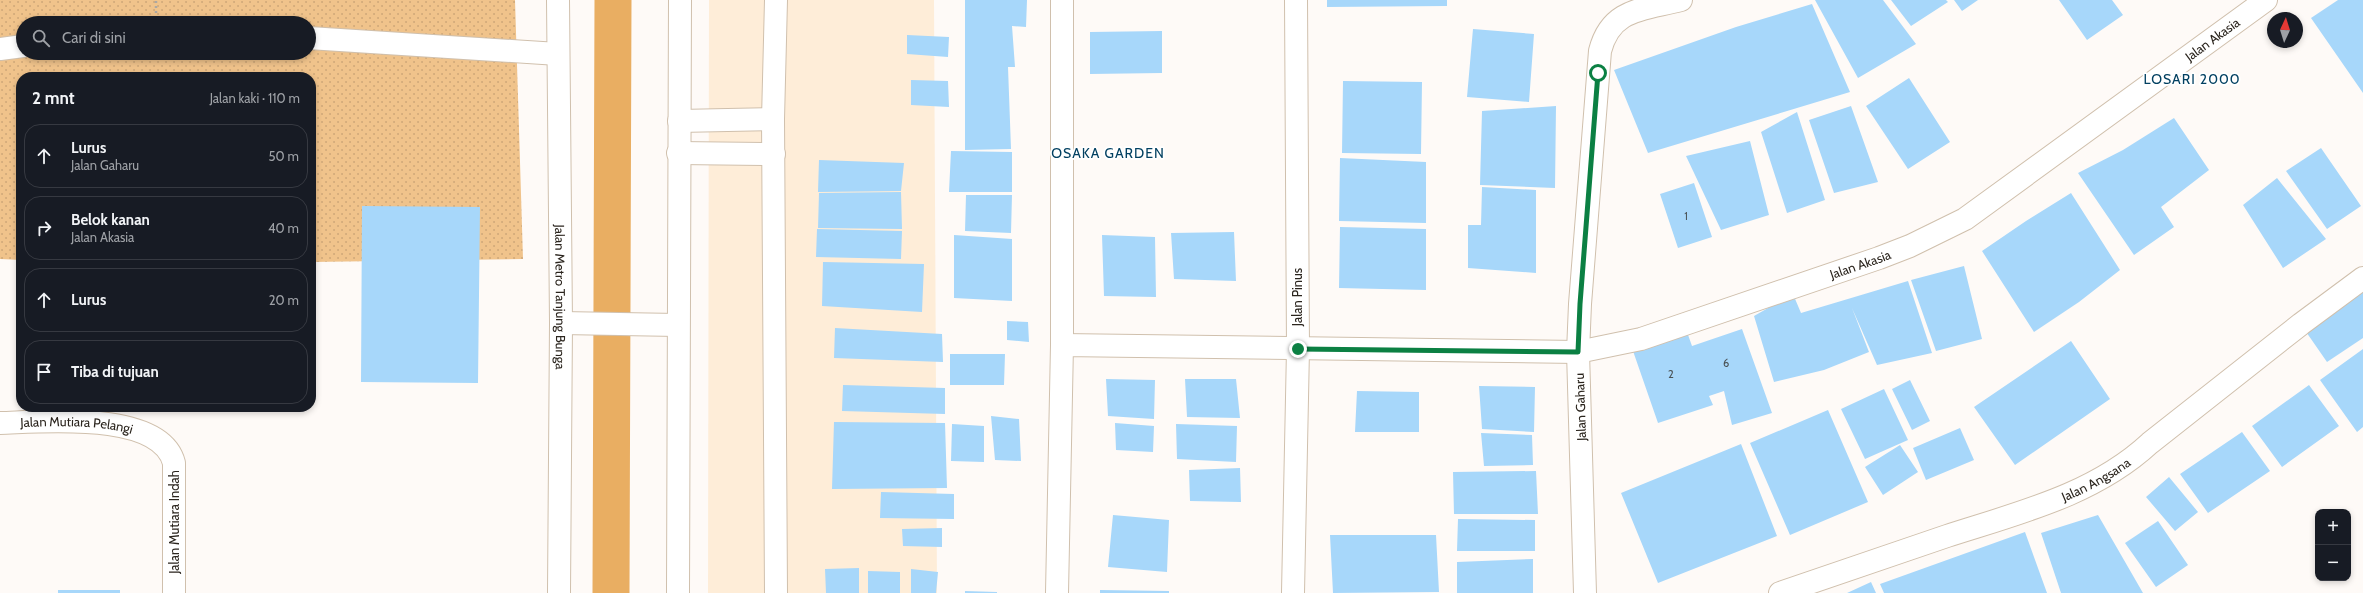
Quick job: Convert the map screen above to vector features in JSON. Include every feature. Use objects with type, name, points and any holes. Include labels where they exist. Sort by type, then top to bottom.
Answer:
[{"type":"street","name":"Jalan Metro Tanjung Bunga","points":[[558,0],[561,323],[559,593]]},
{"type":"street","points":[[678,593],[678,153],[680,0]]},
{"type":"street","points":[[776,0],[773,119],[776,593]]},
{"type":"street","points":[[1057,593],[1062,345],[1062,0]]},
{"type":"street","name":"Jalan Pinus","points":[[1293,593],[1298,349],[1296,0]]},
{"type":"street","name":"Jalan Gaharu","points":[[1585,593],[1578,352],[1580,304],[1600,52],[1604,36],[1612,25],[1625,14],[1681,0]]},
{"type":"street","name":"Jalan Akasia","points":[[1062,345],[1578,352],[1641,340],[1879,258],[1910,246],[1965,219],[2266,0]]},
{"type":"street","points":[[316,38],[558,54]]},
{"type":"street","points":[[0,49],[16,47]]},
{"type":"street","points":[[679,121],[773,119]]},
{"type":"street","points":[[678,153],[774,154]]},
{"type":"street","name":"Jalan Angsana","points":[[1780,593],[2043,505],[2092,484],[2130,461],[2150,443],[2301,324],[2363,278]]},
{"type":"street","points":[[561,323],[678,325]]},
{"type":"street","name":"Jalan Mutiara Pelangi","points":[[0,423],[92,421],[119,426],[152,436]]},
{"type":"street","name":"Jalan Mutiara Indah","points":[[152,436],[163,444],[174,462],[174,593]]},
{"type":"path","points":[[156,0],[156,16]]},
{"type":"shaded area","points":[[0,0],[515,0],[523,259],[316,262],[316,72],[16,72],[16,260],[0,259]]},
{"type":"shaded area","points":[[709,0],[934,0],[937,593],[708,593]]},
{"type":"building","points":[[965,0],[1027,0],[1026,27],[1012,26],[1015,67],[1008,67],[1011,149],[965,150]]},
{"type":"building","points":[[1327,0],[1447,0],[1447,6],[1327,7]]},
{"type":"building","points":[[1815,0],[1883,0],[1916,44],[1858,78]]},
{"type":"building","points":[[1891,0],[1946,0],[1948,2],[1911,26]]},
{"type":"building","points":[[1954,0],[1978,0],[1962,11]]},
{"type":"building","points":[[2059,0],[2112,0],[2123,15],[2087,40]]},
{"type":"building","points":[[2338,0],[2363,0],[2363,93],[2311,18]]},
{"type":"building","points":[[1812,4],[1850,92],[1648,153],[1614,70],[1736,27]]},
{"type":"building","points":[[1473,29],[1534,34],[1529,102],[1467,97]]},
{"type":"building","points":[[1162,31],[1162,73],[1090,74],[1090,32]]},
{"type":"building","points":[[907,35],[949,37],[948,57],[907,54]]},
{"type":"building","points":[[1909,78],[1950,142],[1908,169],[1866,106]]},
{"type":"building","points":[[911,80],[948,81],[949,107],[911,105]]},
{"type":"building","points":[[1343,81],[1422,82],[1421,154],[1342,153]]},
{"type":"building","points":[[1556,106],[1555,188],[1480,185],[1482,111]]},
{"type":"building","points":[[1851,106],[1878,182],[1834,193],[1809,120]]},
{"type":"building","points":[[1797,112],[1825,200],[1787,213],[1761,132]]},
{"type":"building","points":[[2174,118],[2209,170],[2161,207],[2174,227],[2134,255],[2078,173],[2123,150]]},
{"type":"building","points":[[1750,141],[1769,215],[1721,230],[1686,156]]},
{"type":"building","points":[[2321,148],[2361,206],[2327,229],[2286,171]]},
{"type":"building","points":[[951,151],[1012,152],[1012,192],[949,192]]},
{"type":"building","points":[[1340,158],[1426,162],[1426,223],[1339,221]]},
{"type":"building","points":[[819,160],[904,163],[901,191],[818,192]]},
{"type":"building","points":[[2277,178],[2326,239],[2283,268],[2243,205]]},
{"type":"building","points":[[1694,183],[1712,237],[1678,248],[1660,194]]},
{"type":"building","points":[[1482,187],[1536,190],[1536,273],[1468,268],[1468,225],[1481,225]]},
{"type":"building","points":[[901,192],[902,229],[818,228],[819,193]]},
{"type":"building","points":[[2071,193],[2120,270],[2079,302],[2034,332],[1982,251]]},
{"type":"building","points":[[966,195],[1012,195],[1011,233],[965,231]]},
{"type":"building","points":[[362,206],[480,207],[478,383],[361,382]]},
{"type":"building","points":[[1340,227],[1426,229],[1426,290],[1339,288]]},
{"type":"building","points":[[817,229],[902,231],[901,259],[816,257]]},
{"type":"building","points":[[1234,232],[1236,281],[1174,279],[1171,233]]},
{"type":"building","points":[[954,235],[1012,239],[1012,301],[954,298]]},
{"type":"building","points":[[1102,235],[1155,237],[1156,297],[1104,296]]},
{"type":"building","points":[[823,262],[924,264],[922,312],[822,306]]},
{"type":"building","points":[[1964,266],[1982,339],[1936,351],[1911,280]]},
{"type":"building","points":[[1908,281],[1932,353],[1877,365],[1852,308],[1869,352],[1824,370],[1774,382],[1754,316],[1793,294],[1801,313]]},
{"type":"building","points":[[2363,286],[2363,338],[2327,362],[2302,326]]},
{"type":"building","points":[[1007,321],[1028,322],[1029,342],[1007,340]]},
{"type":"building","points":[[835,328],[942,334],[943,362],[834,358]]},
{"type":"building","points":[[1742,329],[1772,413],[1732,425],[1724,391],[1709,396],[1713,405],[1658,423],[1633,351],[1687,332],[1692,346]]},
{"type":"building","points":[[2071,341],[2110,399],[2015,465],[1974,407]]},
{"type":"building","points":[[2363,349],[2363,427],[2357,432],[2320,380]]},
{"type":"building","points":[[950,354],[1005,354],[1004,385],[950,385]]},
{"type":"building","points":[[1106,379],[1155,380],[1154,419],[1108,416]]},
{"type":"building","points":[[1185,379],[1236,379],[1240,418],[1187,417]]},
{"type":"building","points":[[1910,380],[1930,421],[1912,430],[1892,389]]},
{"type":"building","points":[[843,385],[945,388],[945,414],[842,411]]},
{"type":"building","points":[[2309,385],[2339,426],[2282,467],[2252,426]]},
{"type":"building","points":[[1479,386],[1535,387],[1534,432],[1482,429]]},
{"type":"building","points":[[1884,389],[1908,440],[1865,459],[1841,409]]},
{"type":"building","points":[[1357,391],[1419,392],[1419,432],[1355,432]]},
{"type":"building","points":[[1828,410],[1868,502],[1790,535],[1750,443]]},
{"type":"building","points":[[991,416],[1019,419],[1021,461],[995,460]]},
{"type":"building","points":[[834,422],[945,423],[947,488],[832,489]]},
{"type":"building","points":[[1115,423],[1154,426],[1153,452],[1116,450]]},
{"type":"building","points":[[952,424],[984,426],[984,462],[951,461]]},
{"type":"building","points":[[1176,424],[1237,426],[1236,462],[1177,459]]},
{"type":"building","points":[[1960,428],[1974,460],[1926,480],[1913,448]]},
{"type":"building","points":[[2242,432],[2270,471],[2208,513],[2180,474]]},
{"type":"building","points":[[1481,433],[1532,435],[1533,465],[1484,466]]},
{"type":"building","points":[[1741,444],[1777,536],[1658,583],[1621,493]]},
{"type":"building","points":[[1900,445],[1918,472],[1883,495],[1865,467]]},
{"type":"building","points":[[1240,468],[1241,502],[1190,501],[1189,470]]},
{"type":"building","points":[[1536,471],[1538,514],[1454,514],[1453,472]]},
{"type":"building","points":[[2169,477],[2198,512],[2175,531],[2146,497]]},
{"type":"building","points":[[881,492],[954,494],[954,519],[880,518]]},
{"type":"building","points":[[1113,515],[1169,520],[1167,572],[1108,567]]},
{"type":"building","points":[[2098,515],[2143,593],[2061,593],[2041,533]]},
{"type":"building","points":[[1458,519],[1535,520],[1535,551],[1457,551]]},
{"type":"building","points":[[2158,521],[2188,565],[2156,587],[2125,543]]},
{"type":"building","points":[[942,528],[942,547],[903,546],[902,529]]},
{"type":"building","points":[[2025,532],[2047,593],[1884,593],[1880,584]]},
{"type":"building","points":[[1330,535],[1436,535],[1439,592],[1333,593]]},
{"type":"building","points":[[1533,559],[1533,593],[1457,593],[1457,562]]},
{"type":"building","points":[[859,568],[859,593],[826,593],[825,569]]},
{"type":"building","points":[[911,569],[938,572],[936,593],[911,593]]},
{"type":"building","points":[[868,571],[900,572],[900,593],[868,593]]},
{"type":"building","points":[[1871,582],[1876,593],[1847,593]]},
{"type":"building","points":[[58,590],[120,590],[120,593],[58,593]]},
{"type":"building","points":[[1100,590],[1169,591],[1169,593],[1100,593]]},
{"type":"building","points":[[965,591],[997,592],[997,593],[965,593]]},
{"type":"waterway","points":[[611,593],[613,0]]},
{"type":"district","name":"LOSARI 2000","points":[[2192,79]]},
{"type":"district","name":"OSAKA GARDEN","points":[[1108,153]]},
{"type":"route","points":[[1298,349],[1578,352],[1580,304],[1598,73]]}]
